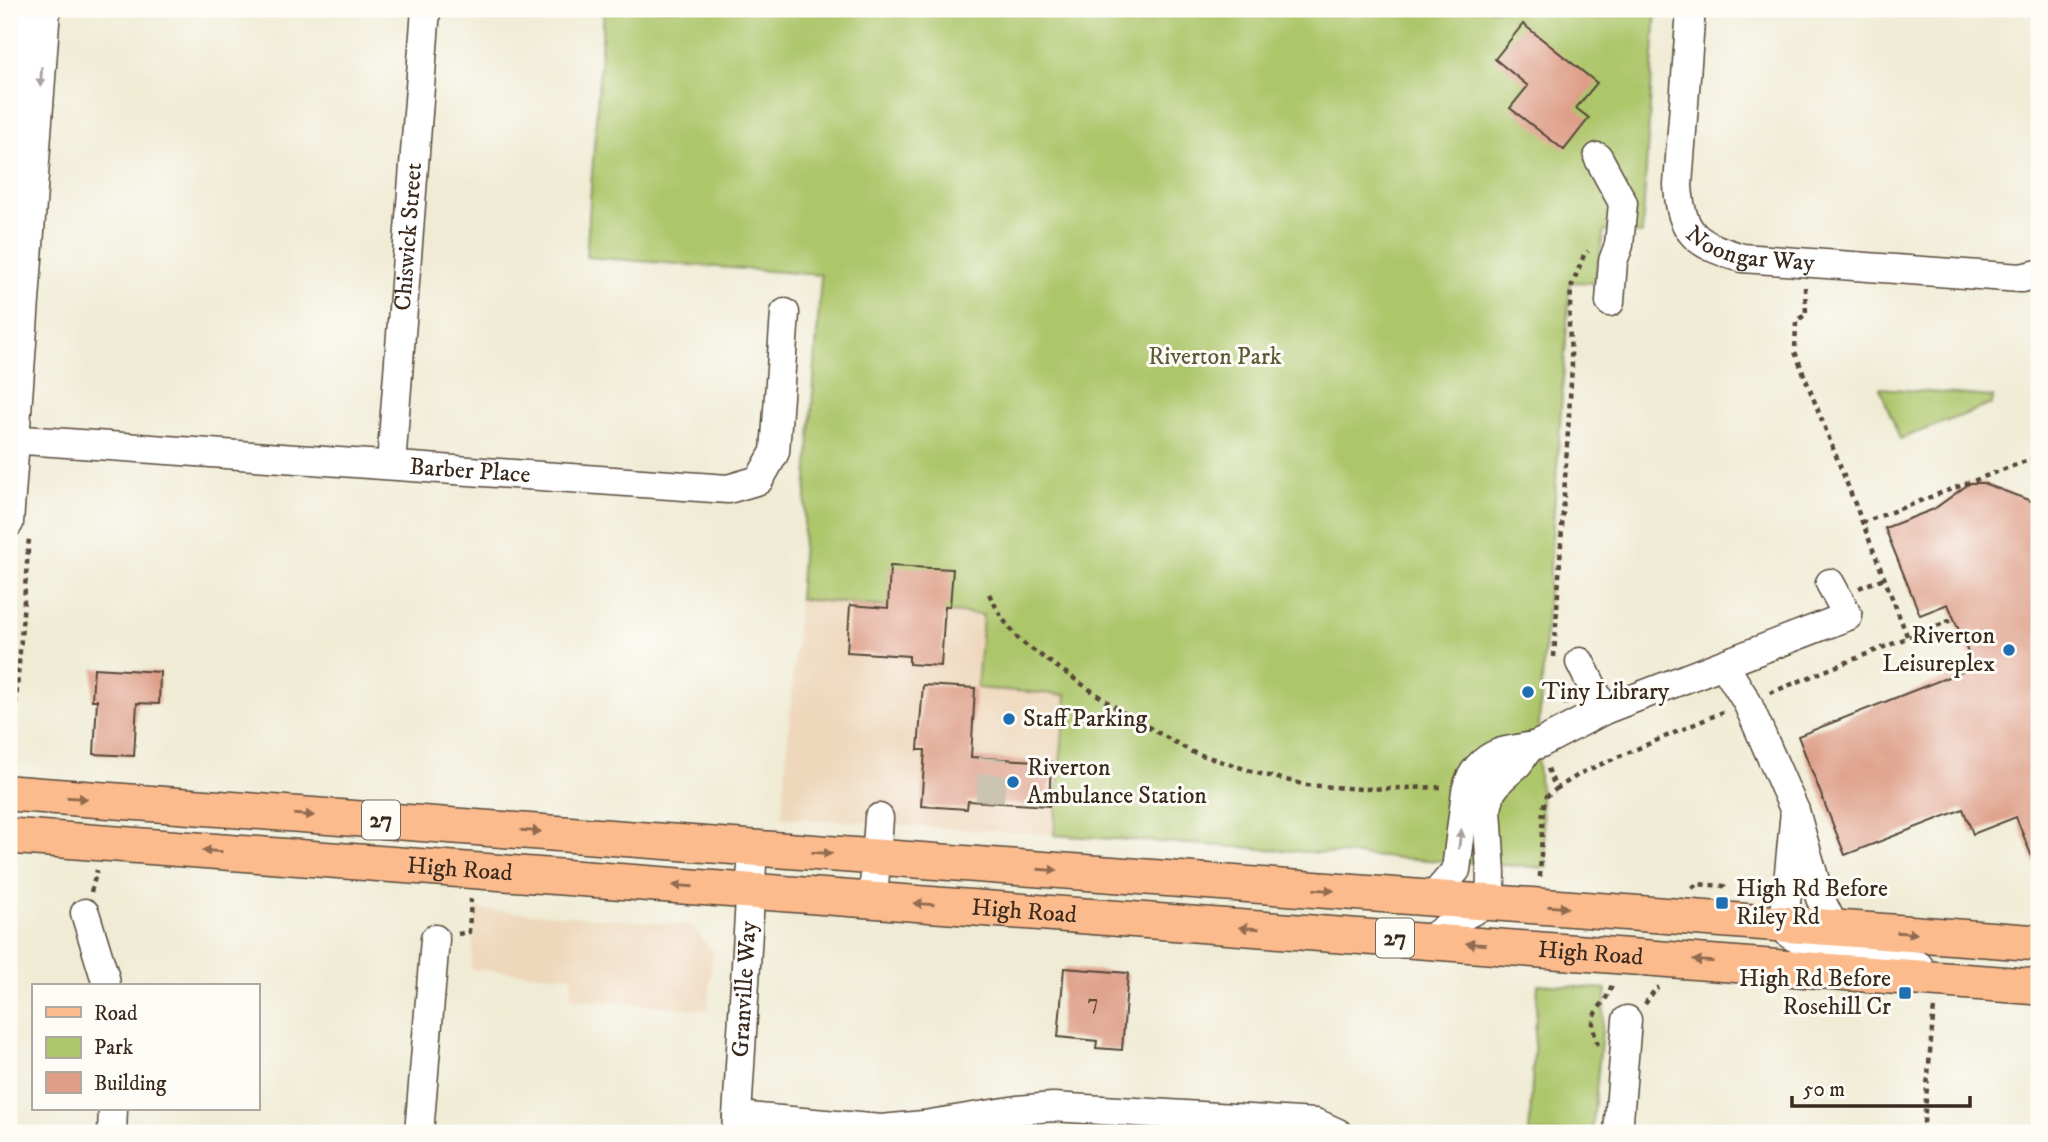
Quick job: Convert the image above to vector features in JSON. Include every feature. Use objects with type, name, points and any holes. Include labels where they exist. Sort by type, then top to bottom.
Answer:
[{"type":"main road","name":"High Road","points":[[9,793],[2039,943]]},
{"type":"main road","name":"High Road","points":[[9,836],[2039,987]]},
{"type":"street","points":[[9,211],[22,9]]},
{"type":"street","points":[[9,523],[12,440],[46,9]]},
{"type":"street","name":"Chiswick Street","points":[[391,465],[426,9]]},
{"type":"street","name":"Noongar Way","points":[[1691,9],[1678,185],[1679,210],[1688,228],[1701,242],[1742,258],[2021,278],[2039,274]]},
{"type":"street","points":[[1598,157],[1623,202],[1620,234],[1613,261],[1610,302]]},
{"type":"street","name":"Barber Place","points":[[12,440],[728,489],[759,480],[775,452],[785,313]]},
{"type":"street","points":[[1432,898],[1455,870],[1466,791],[1469,780],[1482,762],[1499,753],[1534,746],[1604,710],[1848,616],[1830,583]]},
{"type":"street","points":[[1564,664],[1604,710]]},
{"type":"street","points":[[1724,665],[1747,702],[1795,811],[1820,898],[1834,928]]},
{"type":"street","points":[[1428,941],[1457,919],[1490,902],[1487,809],[1491,792],[1534,746]]},
{"type":"street","points":[[1795,811],[1784,923],[1790,936],[1994,983]]},
{"type":"street","points":[[873,900],[880,818]]},
{"type":"street","name":"Granville Way","points":[[736,1125],[753,848]]},
{"type":"street","points":[[85,913],[106,984]]},
{"type":"street","points":[[419,1133],[435,939]]},
{"type":"street","points":[[1618,1133],[1627,1020]]},
{"type":"street","points":[[112,1133],[113,1110]]},
{"type":"street","points":[[736,1125],[881,1129],[1017,1110],[1052,1120],[1316,1123],[1338,1133]]},
{"type":"path","points":[[1566,706],[1564,664],[1573,366],[1569,326],[1571,288],[1584,254],[1606,236],[1620,234]]},
{"type":"path","points":[[1804,277],[1806,314],[1797,322],[1795,352],[1908,638]]},
{"type":"path","points":[[1863,523],[2039,456]]},
{"type":"path","points":[[989,594],[1002,618],[1020,641],[1122,712],[1192,752],[1257,773],[1307,785],[1361,789],[1453,786],[1466,791]]},
{"type":"path","points":[[1534,746],[1556,789],[1548,796],[1543,808],[1541,877]]},
{"type":"path","points":[[435,939],[469,932],[471,898]]},
{"type":"path","points":[[1927,1133],[1924,1122],[1934,1006]]},
{"type":"shaded area","points":[[799,599],[983,615],[1066,695],[1054,835],[782,817]]},
{"type":"shaded area","points":[[476,909],[691,925],[713,951],[708,1010],[571,999],[572,976],[471,969]]},
{"type":"green space","name":"Riverton Park","points":[[604,9],[1656,9],[1642,234],[1604,231],[1594,283],[1570,282],[1537,753],[1547,868],[1054,835],[1066,695],[977,688],[983,615],[799,599],[821,275],[586,257]]},
{"type":"green space","points":[[1880,388],[1993,397],[1992,404],[1900,439]]},
{"type":"green space","points":[[1538,984],[1606,989],[1592,1133],[1529,1133]]},
{"type":"building","points":[[1523,24],[1597,83],[1576,108],[1589,118],[1564,150],[1510,108],[1528,86],[1495,59]]},
{"type":"building","name":"Riverton Leisureplex","points":[[1970,483],[1983,483],[2039,504],[2038,872],[2016,817],[1973,834],[1963,809],[1845,855],[1798,736],[1974,667],[1948,604],[1920,615],[1885,528],[1934,509]]},
{"type":"building","points":[[890,566],[953,569],[950,606],[945,606],[941,666],[909,664],[909,656],[847,652],[850,605],[888,608]]},
{"type":"building","points":[[94,668],[160,672],[159,704],[137,703],[134,756],[94,754],[97,700],[92,700]]},
{"type":"building","points":[[923,685],[975,688],[971,757],[1051,762],[1049,806],[968,801],[967,809],[921,806],[925,750],[918,750]]},
{"type":"building","points":[[1064,968],[1128,973],[1122,1050],[1096,1048],[1097,1041],[1058,1037]]},
{"type":"tunnel","points":[[990,802],[993,758]]},
{"type":"place","name":"Riverton Leisureplex","points":[[2009,650]]},
{"type":"place","name":"Tiny Library","points":[[1528,692]]},
{"type":"place","name":"Staff Parking","points":[[1009,719]]},
{"type":"place","name":"Riverton Ambulance Station","points":[[1013,782]]},
{"type":"place","name":"High Rd Before Riley Rd","points":[[1722,903]]},
{"type":"place","name":"High Rd Before Rosehill Cr","points":[[1905,993]]}]
